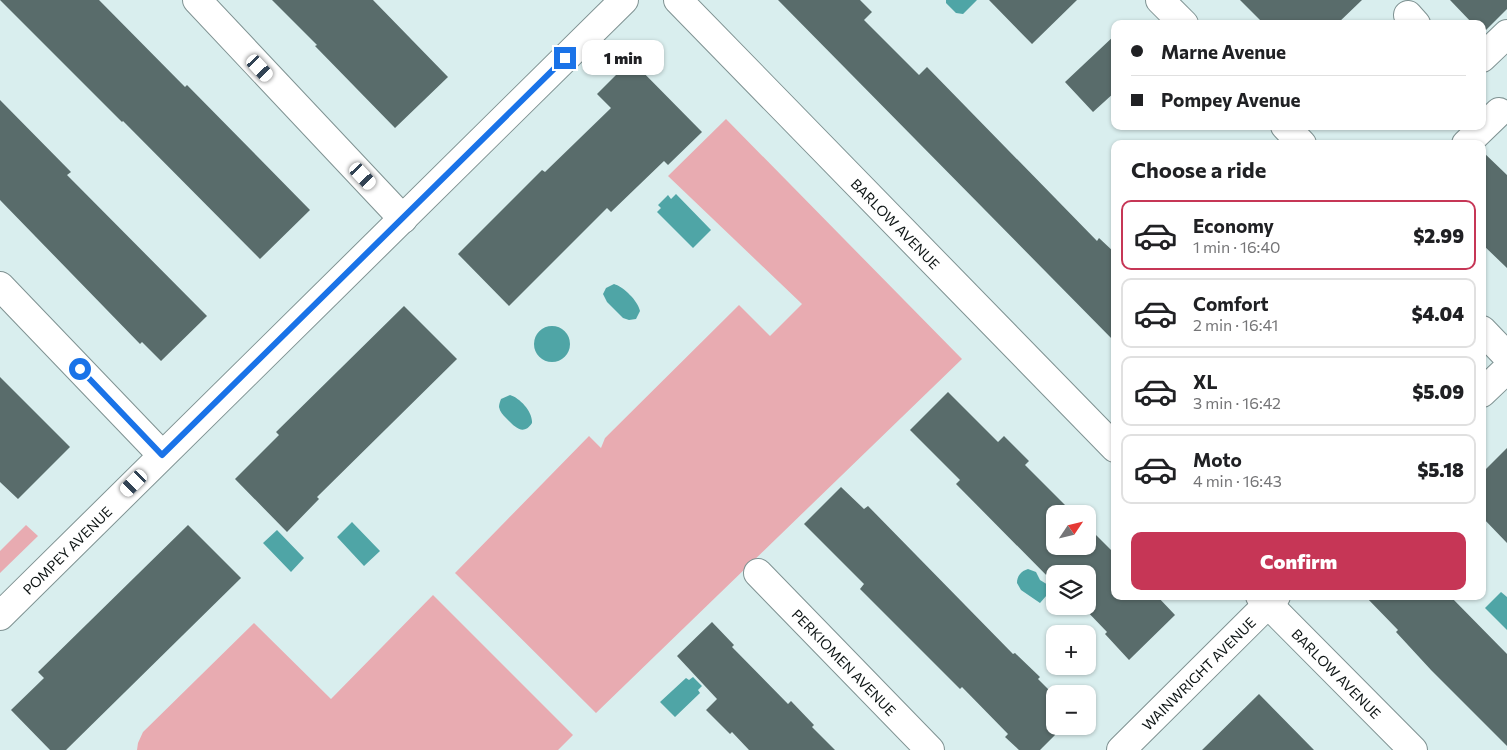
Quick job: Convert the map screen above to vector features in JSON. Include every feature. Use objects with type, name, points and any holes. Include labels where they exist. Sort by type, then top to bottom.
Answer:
[{"type":"street","points":[[197,0],[403,218]]},
{"type":"street","name":"POMPEY AVENUE","points":[[0,616],[624,0]]},
{"type":"street","name":"BARLOW AVENUE","points":[[678,0],[1111,444]]},
{"type":"street","points":[[1160,0],[1180,20]]},
{"type":"street","points":[[1486,54],[1507,34]]},
{"type":"street","points":[[1486,121],[1496,109]]},
{"type":"street","points":[[1289,130],[1298,140]]},
{"type":"street","points":[[1469,140],[1478,130]]},
{"type":"street","points":[[0,286],[162,455]]},
{"type":"street","points":[[1486,334],[1507,356]]},
{"type":"street","points":[[1486,389],[1507,369]]},
{"type":"street","name":"PERKIOMEN AVENUE","points":[[758,573],[930,750]]},
{"type":"street","name":"WAINWRIGHT AVENUE","points":[[1121,750],[1267,600]]},
{"type":"street","name":"BARLOW AVENUE","points":[[1269,600],[1413,750]]},
{"type":"shaded area","points":[[726,119],[962,359],[596,713],[455,573],[589,436],[601,448],[605,438],[739,305],[770,336],[802,304],[668,176]]},
{"type":"shaded area","points":[[26,525],[38,536],[0,573],[0,551]]},
{"type":"shaded area","points":[[433,595],[573,735],[558,750],[137,750],[143,732],[254,623],[331,699]]},
{"type":"water","points":[[946,0],[977,0],[963,14],[956,13],[946,3]]},
{"type":"water","points":[[676,194],[711,230],[693,248],[657,212],[661,208],[658,205],[668,195],[671,199]]},
{"type":"water","points":[[614,284],[626,291],[634,299],[640,311],[636,319],[629,320],[623,318],[607,302],[603,294],[606,288]]},
{"type":"water","points":[[552,326],[559,327],[565,331],[569,337],[569,351],[565,357],[559,361],[552,362],[545,361],[539,357],[535,351],[534,344],[535,337],[539,331],[545,327]]},
{"type":"water","points":[[510,395],[522,402],[528,410],[532,419],[529,427],[522,430],[515,427],[500,410],[501,399]]},
{"type":"water","points":[[352,522],[380,551],[364,566],[337,537]]},
{"type":"water","points":[[277,530],[304,558],[291,572],[263,543]]},
{"type":"water","points":[[1028,569],[1036,572],[1040,580],[1046,584],[1046,596],[1040,603],[1021,590],[1017,583],[1023,571]]},
{"type":"water","points":[[1501,592],[1507,597],[1507,630],[1485,608]]},
{"type":"water","points":[[693,677],[702,686],[698,690],[700,693],[675,717],[660,702],[686,678],[689,680]]},
{"type":"building","points":[[0,0],[99,0],[185,87],[187,85],[310,210],[260,259]]},
{"type":"building","points":[[272,0],[373,0],[448,77],[395,128]]},
{"type":"building","points":[[778,0],[860,0],[872,12],[864,20],[919,75],[927,67],[1097,241],[1099,238],[1111,249],[1111,338]]},
{"type":"building","points":[[989,0],[1077,0],[1032,44]]},
{"type":"building","points":[[1240,0],[1362,0],[1341,20],[1260,20]]},
{"type":"building","points":[[1450,0],[1507,0],[1507,9],[1486,30],[1486,20],[1469,20]]},
{"type":"building","points":[[1111,39],[1111,96],[1093,112],[1065,82]]},
{"type":"building","points":[[631,60],[702,132],[668,165],[664,161],[611,212],[607,208],[509,306],[458,254],[542,170],[545,172],[611,108],[597,94]]},
{"type":"building","points":[[0,100],[71,172],[67,175],[207,316],[161,361],[142,342],[140,344],[0,200]]},
{"type":"building","points":[[1486,155],[1507,175],[1507,268],[1486,248]]},
{"type":"building","points":[[404,306],[457,359],[317,497],[319,499],[287,532],[235,479],[279,435],[276,432]]},
{"type":"building","points":[[0,377],[70,447],[18,499],[0,482]]},
{"type":"building","points":[[948,392],[998,442],[1004,436],[1029,461],[1025,465],[1065,505],[1046,505],[1046,555],[1096,555],[1096,535],[1111,550],[1111,600],[1161,600],[1175,615],[1129,660],[1091,615],[1096,615],[1096,565],[1046,565],[1046,575],[956,484],[960,480],[910,430]]},
{"type":"building","points":[[1507,448],[1507,543],[1486,521],[1486,469]]},
{"type":"building","points":[[841,487],[864,509],[868,506],[1013,654],[1015,653],[1040,677],[1038,679],[1046,687],[1046,735],[1055,735],[1040,750],[1019,750],[1005,737],[1008,734],[962,687],[960,689],[860,589],[864,584],[804,524]]},
{"type":"building","points":[[188,525],[241,578],[66,750],[50,750],[11,710],[44,678],[38,672]]},
{"type":"building","points":[[1369,600],[1454,600],[1507,654],[1507,746],[1431,670],[1396,632],[1398,630]]},
{"type":"building","points":[[712,622],[734,645],[732,647],[788,704],[791,701],[814,725],[812,727],[835,750],[749,750],[732,732],[730,734],[706,710],[717,699],[677,656]]},
{"type":"building","points":[[1259,694],[1314,750],[1202,750]]},
{"type":"route","points":[[80,369],[162,455],[565,58]]}]
